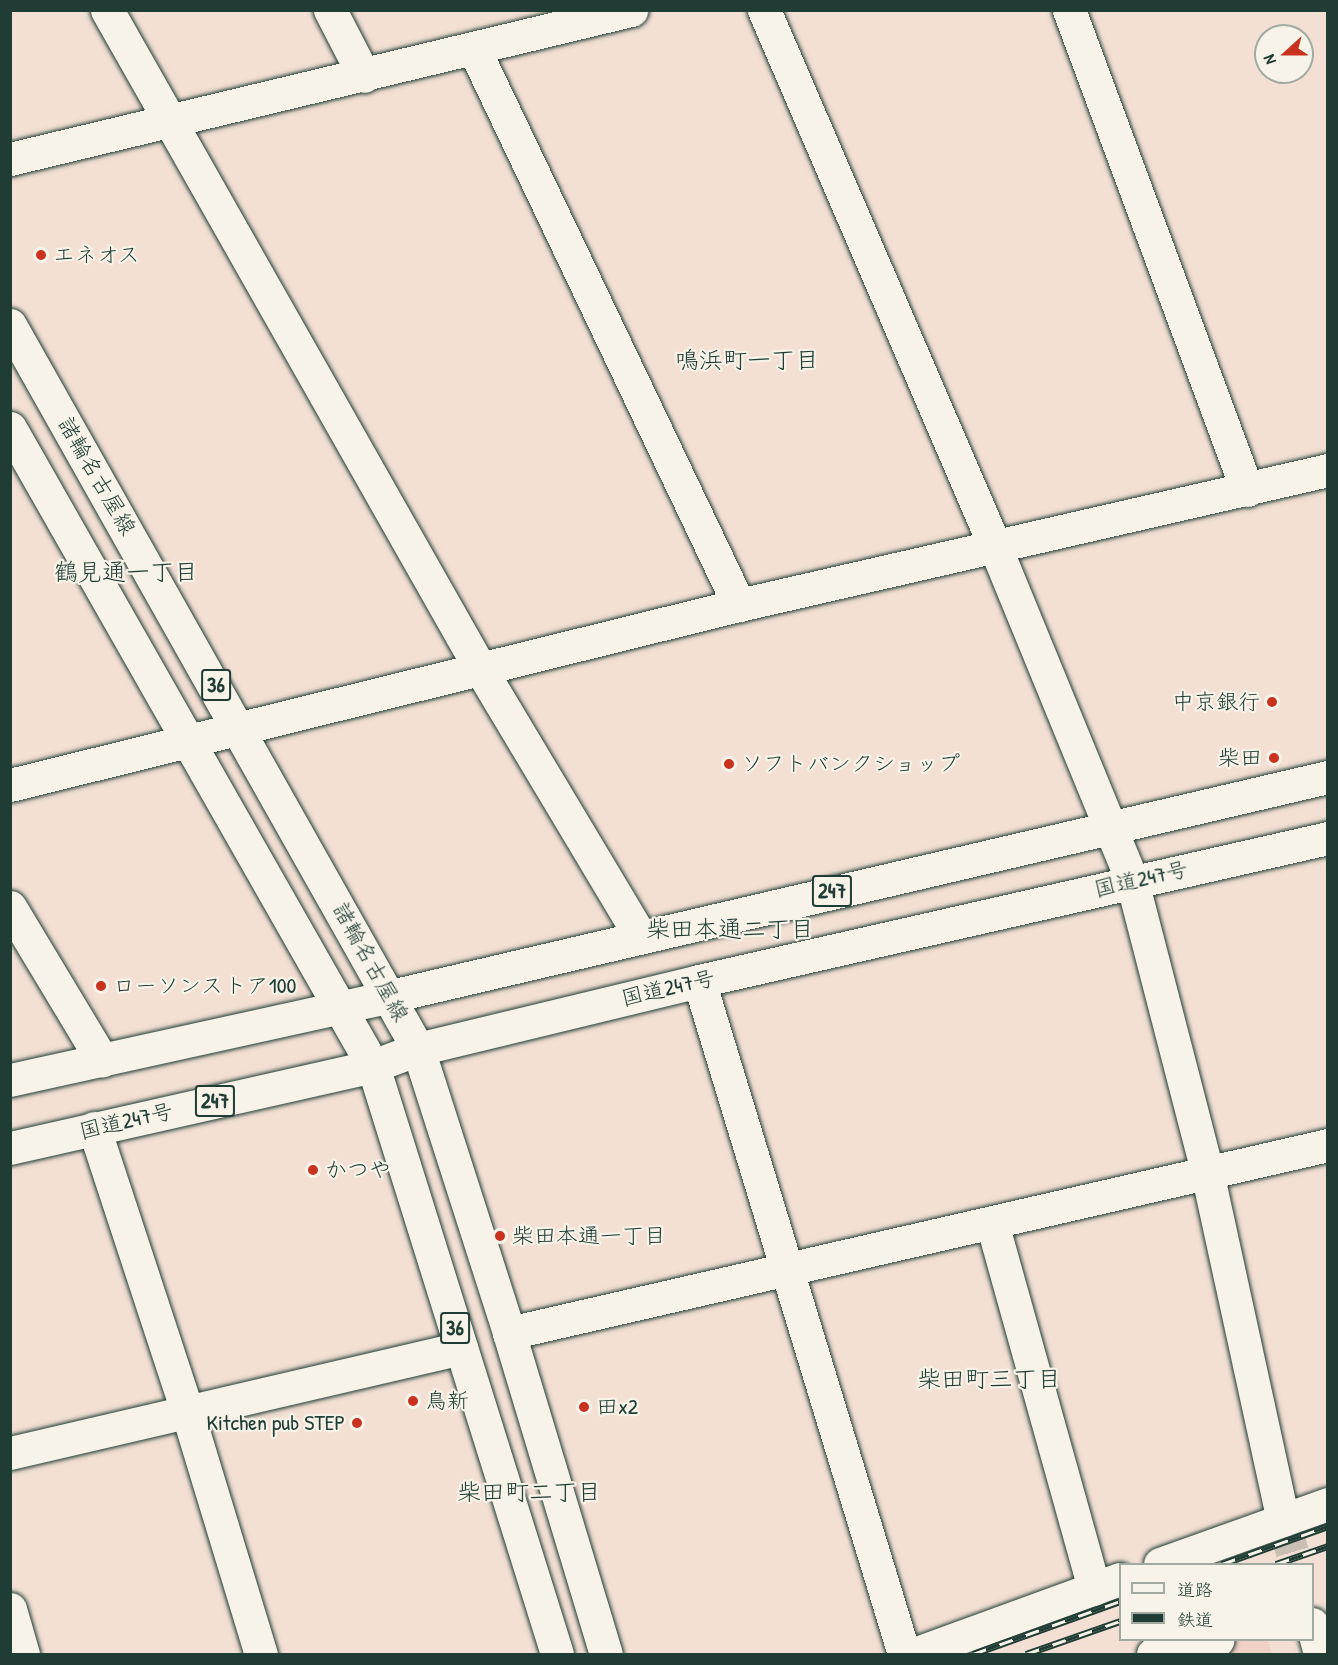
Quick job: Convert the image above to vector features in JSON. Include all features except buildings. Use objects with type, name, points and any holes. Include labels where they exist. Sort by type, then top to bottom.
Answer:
[{"type":"main road","points":[[107,10],[482,670],[640,936]]},
{"type":"main road","points":[[330,10],[364,76]]},
{"type":"main road","points":[[10,159],[475,51],[550,20],[631,10]]},
{"type":"main road","points":[[764,10],[996,549],[1113,827],[1132,881],[1207,1172],[1283,1520]]},
{"type":"main road","points":[[1069,10],[1247,489]]},
{"type":"main road","points":[[475,51],[739,605]]},
{"type":"main road","name":"諸輪名古屋線","points":[[10,325],[240,727],[391,996],[418,1049],[509,1333],[606,1654]]},
{"type":"main road","name":"36","points":[[10,428],[373,1066],[557,1654]]},
{"type":"main road","points":[[10,785],[739,605],[996,549],[1328,470]]},
{"type":"main road","name":"247","points":[[10,1080],[391,996],[1328,777]]},
{"type":"main road","name":"国道247号","points":[[10,1148],[373,1066],[418,1049],[699,981],[1328,838]]},
{"type":"main road","points":[[10,907],[102,1060]]},
{"type":"main road","points":[[699,981],[904,1654]]},
{"type":"main road","points":[[94,1128],[187,1411],[261,1654]]},
{"type":"main road","points":[[509,1333],[787,1272],[1328,1145]]},
{"type":"main road","points":[[914,1654],[1107,1584],[992,1223]]},
{"type":"main road","points":[[10,1453],[461,1348]]},
{"type":"main road","points":[[1163,1563],[1328,1504]]},
{"type":"main road","points":[[10,1609],[23,1654]]},
{"type":"main road","points":[[1314,1632],[1320,1654]]},
{"type":"main road","points":[[1153,1654],[1212,1641]]},
{"type":"shaded area","points":[[1231,1641],[1268,1641],[1272,1654],[1189,1654]]},
{"type":"tunnel","points":[[1283,1520],[1296,1563]]},
{"type":"railway","points":[[1225,1563],[1328,1526]]},
{"type":"railway","points":[[1279,1563],[1328,1546]]},
{"type":"railway","points":[[973,1654],[1119,1601]]},
{"type":"railway","points":[[1026,1654],[1119,1621]]},
{"type":"place","name":"エネオス","points":[[41,255]]},
{"type":"place","name":"中京銀行","points":[[1272,702]]},
{"type":"place","name":"柴田","points":[[1274,758]]},
{"type":"place","name":"ソフトバンクショップ","points":[[729,764]]},
{"type":"place","name":"ローソンストア100","points":[[101,986]]},
{"type":"place","name":"かつや","points":[[313,1170]]},
{"type":"place","name":"柴田本通一丁目","points":[[500,1236]]},
{"type":"place","name":"鳥新","points":[[413,1401]]},
{"type":"place","name":"田x2","points":[[584,1407]]},
{"type":"place","name":"Kitchen pub STEP","points":[[357,1423]]},
{"type":"district","name":"鳴浜町一丁目","points":[[747,360]]},
{"type":"district","name":"鶴見通一丁目","points":[[126,572]]},
{"type":"district","name":"柴田本通二丁目","points":[[730,929]]},
{"type":"district","name":"柴田町三丁目","points":[[989,1379]]},
{"type":"district","name":"柴田町二丁目","points":[[529,1492]]}]
